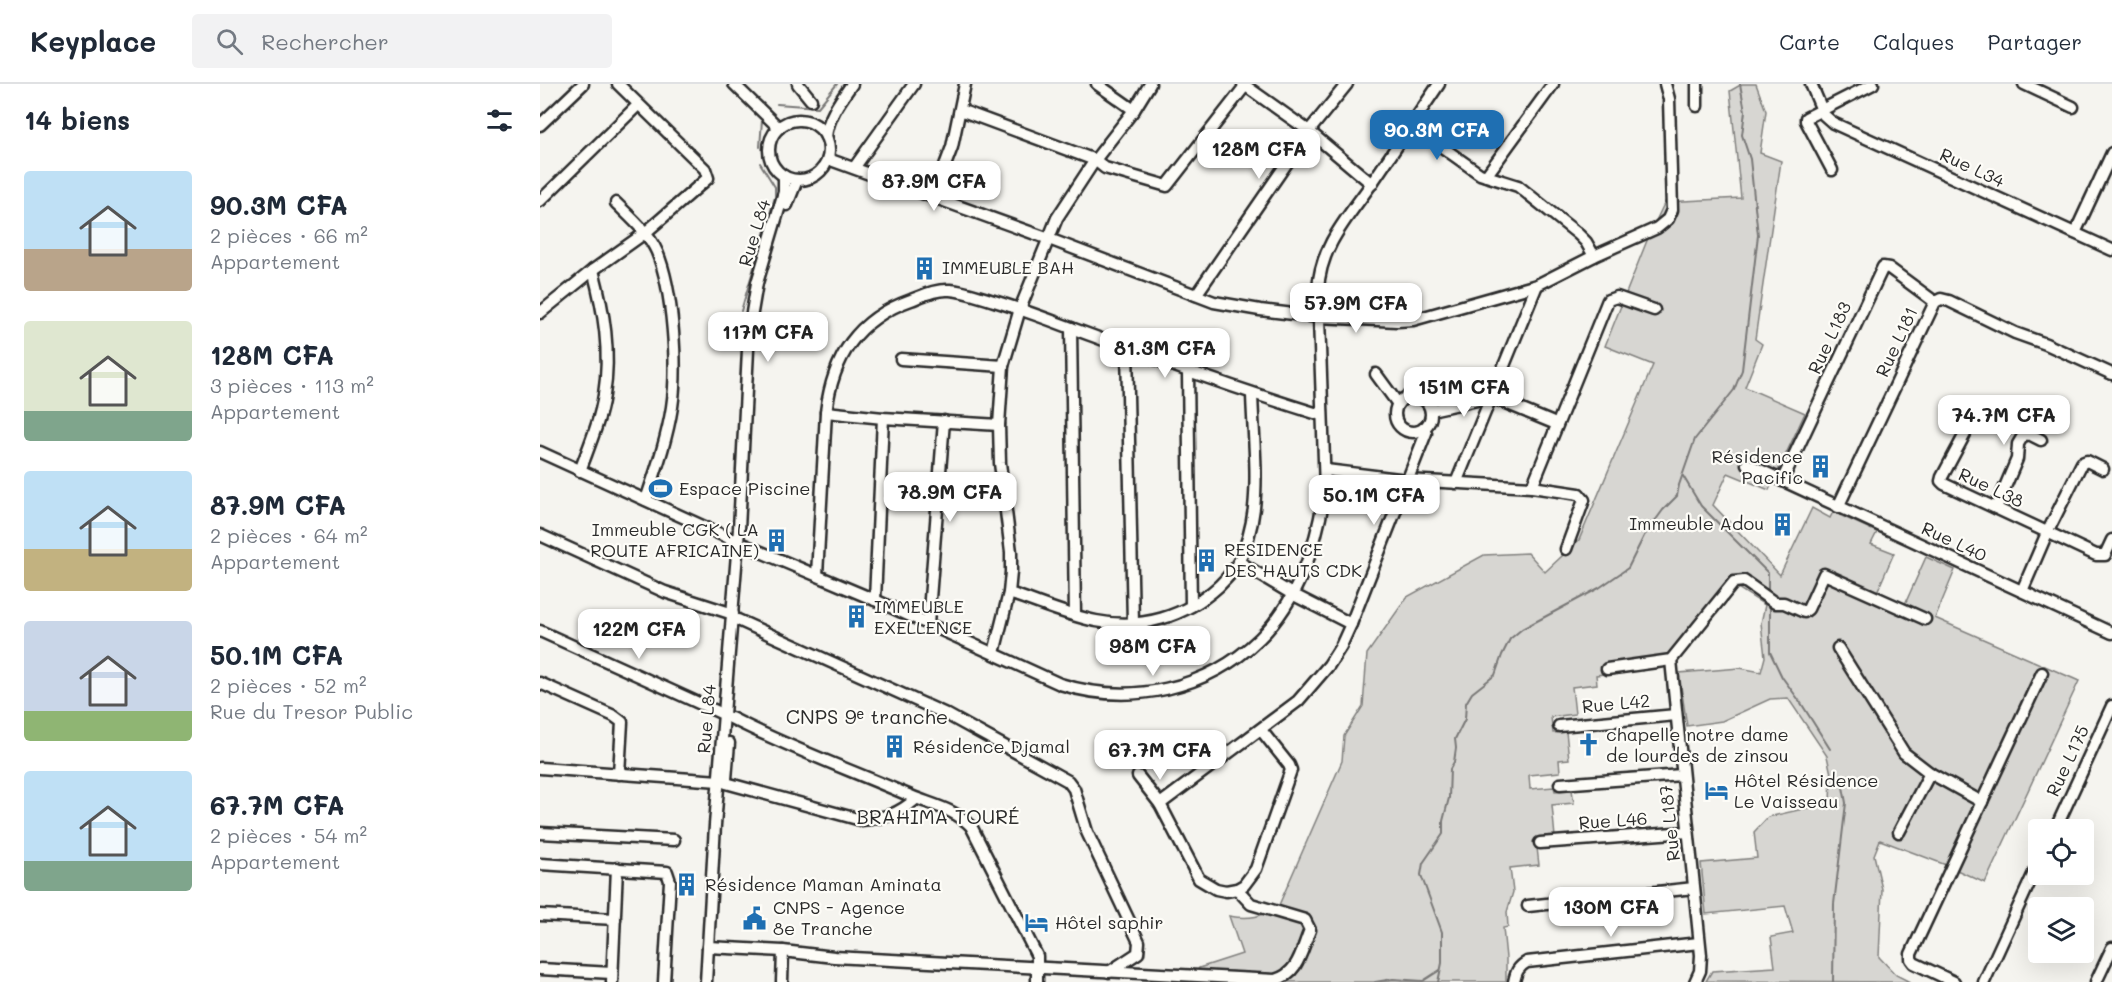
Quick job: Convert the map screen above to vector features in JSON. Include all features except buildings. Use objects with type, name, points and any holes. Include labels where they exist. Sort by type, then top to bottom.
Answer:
[{"type":"street","points":[[540,125],[583,84]]},
{"type":"street","points":[[540,313],[593,270],[645,233],[709,175],[618,84]]},
{"type":"street","points":[[734,84],[779,128]]},
{"type":"street","points":[[798,84],[811,100]]},
{"type":"street","points":[[810,123],[826,114],[852,84]]},
{"type":"street","points":[[854,168],[914,84]]},
{"type":"street","points":[[933,197],[952,147],[965,84]]},
{"type":"street","points":[[1097,84],[1134,110]]},
{"type":"street","points":[[994,652],[1009,593],[1011,552],[1000,463],[999,425],[1003,366],[1020,309],[1057,218],[1095,160],[1134,110],[1150,84]]},
{"type":"street","points":[[1196,295],[1309,131],[1347,84]]},
{"type":"street","points":[[540,452],[740,543],[994,652],[1060,684],[1082,691],[1133,694],[1188,683],[1234,658],[1260,638],[1292,594],[1307,560],[1322,516],[1326,470],[1321,415],[1318,279],[1323,261],[1339,227],[1372,184],[1439,84]]},
{"type":"street","points":[[1486,176],[1553,84]]},
{"type":"street","points":[[828,159],[1214,302],[1318,317],[1413,320],[1537,285],[1657,228],[1668,219],[1672,210],[1669,99],[1665,84]]},
{"type":"street","points":[[1697,84],[1697,106]]},
{"type":"street","points":[[1811,84],[1823,111]]},
{"type":"street","points":[[1832,170],[1806,121],[1809,116],[1873,84]]},
{"type":"street","points":[[2024,84],[2073,107]]},
{"type":"street","points":[[960,110],[1095,160],[1105,168],[1167,186],[1244,85],[1309,131],[1372,184]]},
{"type":"street","points":[[826,137],[810,123],[799,120],[788,122],[773,136],[769,153],[772,162],[784,176],[797,180],[816,175],[828,159],[829,148],[826,137],[828,125],[843,96]]},
{"type":"street","points":[[540,201],[638,105]]},
{"type":"street","name":"Rue L34","points":[[1823,111],[1833,123],[2112,250]]},
{"type":"street","points":[[1411,125],[1480,174],[1518,186],[1578,234],[1594,256]]},
{"type":"street","points":[[2075,233],[2112,153]]},
{"type":"street","name":"Rue L84","points":[[740,543],[750,322],[757,282],[784,192],[784,176]]},
{"type":"street","name":"Rue L84","points":[[713,982],[712,947],[722,782],[757,316],[780,227],[797,180]]},
{"type":"street","points":[[616,202],[645,233],[657,253],[673,327],[672,406],[666,436],[646,500]]},
{"type":"street","name":"Rue L183","points":[[1782,481],[1883,267],[1889,268],[1935,302]]},
{"type":"street","points":[[580,471],[599,418],[604,395],[607,360],[603,308],[593,270]]},
{"type":"street","points":[[1456,483],[1537,285]]},
{"type":"street","points":[[817,575],[826,412],[829,390],[836,368],[845,350],[876,316],[894,306],[930,292],[949,290],[966,292],[1020,309],[1188,372],[1321,415]]},
{"type":"street","points":[[1532,487],[1608,300],[1617,297],[1654,310]]},
{"type":"street","name":"Rue L181","points":[[1838,507],[1935,302],[1941,299],[2112,374]]},
{"type":"street","points":[[1071,328],[1075,615]]},
{"type":"street","points":[[1126,349],[1132,623]]},
{"type":"street","points":[[901,359],[1003,366]]},
{"type":"street","points":[[1188,372],[1191,606]]},
{"type":"street","points":[[1376,374],[1398,404]]},
{"type":"street","points":[[1009,593],[1096,621],[1132,623],[1168,618],[1211,593],[1239,562],[1254,510],[1252,394]]},
{"type":"street","points":[[1413,396],[1425,400],[1431,410],[1430,420],[1424,428],[1412,431],[1401,427],[1396,416],[1398,404],[1407,397],[1413,396]]},
{"type":"street","points":[[1431,410],[1491,397],[1556,424]]},
{"type":"street","name":"Rue L38","points":[[1982,413],[1967,407],[1964,409],[1960,417],[1965,434],[1941,481],[2101,557],[2105,555],[2112,540]]},
{"type":"street","points":[[826,412],[999,425]]},
{"type":"street","points":[[875,600],[883,418]]},
{"type":"street","points":[[928,624],[944,421]]},
{"type":"street","points":[[1160,804],[1261,730],[1298,701],[1314,685],[1341,646],[1351,624],[1426,433],[1424,428]]},
{"type":"street","points":[[1996,508],[2017,459],[2018,444],[2024,434],[2041,440]]},
{"type":"street","points":[[2022,591],[2082,463],[2087,461],[2103,469]]},
{"type":"street","name":"Rue L40","points":[[1747,464],[2112,633]]},
{"type":"street","points":[[1326,470],[1407,480],[1532,487],[1579,494],[1584,500],[1566,549]]},
{"type":"street","points":[[540,535],[665,592],[735,617],[946,714],[1068,782],[1074,789],[1087,832],[1139,942],[1138,953],[1108,972]]},
{"type":"street","points":[[1239,562],[1292,594],[1351,624]]},
{"type":"street","points":[[1607,669],[1671,660],[1737,581],[1744,581],[1775,603],[1784,603],[1804,612],[1808,609],[1824,573],[1925,619]]},
{"type":"street","points":[[540,631],[728,716],[951,811],[971,826],[1037,956],[1037,982]]},
{"type":"street","points":[[1838,648],[1905,753],[1930,772],[1982,802]]},
{"type":"street","name":"Rue L187","points":[[1671,660],[1701,964],[1695,982]]},
{"type":"street","points":[[1954,982],[1914,963],[1911,954],[2042,673]]},
{"type":"street","points":[[540,683],[614,716],[622,722],[619,774]]},
{"type":"street","name":"Rue L175","points":[[2060,819],[2112,706]]},
{"type":"street","name":"Rue L42","points":[[1559,726],[1676,715]]},
{"type":"street","points":[[1138,776],[1160,804],[1199,879],[1215,889],[1226,891],[1237,889],[1244,885],[1256,869],[1291,770],[1261,730]]},
{"type":"street","points":[[540,768],[722,782],[861,820],[881,819],[895,814],[916,798]]},
{"type":"street","points":[[1899,832],[1930,772]]},
{"type":"street","points":[[1560,784],[1682,775]]},
{"type":"street","name":"Rue L46","points":[[1540,843],[1688,832]]},
{"type":"street","points":[[540,833],[674,840]]},
{"type":"street","points":[[540,864],[665,870],[669,876],[664,982]]},
{"type":"street","points":[[540,969],[612,977],[617,868]]},
{"type":"street","points":[[1984,982],[2028,885]]},
{"type":"street","points":[[1528,906],[1694,888]]},
{"type":"street","points":[[712,947],[783,951],[834,957],[1108,972],[1275,980],[1285,977],[1294,970],[1310,930],[1309,925],[1305,920],[1251,904],[1237,889]]},
{"type":"street","points":[[540,915],[615,919]]},
{"type":"street","points":[[1514,982],[1520,966],[1527,962],[1699,943]]},
{"type":"street","name":"Rue L84","points":[[706,982],[712,947]]},
{"type":"street","points":[[2096,982],[2112,948]]},
{"type":"street","points":[[782,982],[783,951]]},
{"type":"shaded area","points":[[1742,84],[1756,84],[1766,111],[1760,153],[1781,161],[1755,339],[1762,344],[1745,387],[1805,413],[1769,490],[1728,473],[1713,505],[1780,575],[1812,508],[1830,518],[1833,512],[1877,532],[1871,544],[1894,553],[1877,592],[1905,604],[1926,557],[1955,570],[1935,618],[2079,681],[1985,883],[1946,865],[1880,840],[1874,855],[1882,889],[1879,957],[1896,975],[1910,982],[1706,981],[1712,971],[1775,967],[1771,937],[1793,933],[1785,906],[1706,914],[1701,863],[1757,858],[1754,832],[1768,817],[1830,803],[1831,774],[1827,756],[1788,698],[1770,699],[1722,721],[1687,726],[1679,673],[1740,668],[1761,672],[1765,657],[1761,623],[1765,605],[1733,585],[1676,654],[1660,668],[1596,675],[1597,684],[1572,687],[1575,714],[1551,717],[1553,733],[1566,732],[1569,759],[1559,760],[1560,772],[1529,775],[1530,789],[1554,787],[1555,791],[1572,790],[1574,803],[1552,805],[1555,837],[1536,839],[1539,865],[1510,868],[1513,892],[1507,912],[1508,927],[1503,928],[1506,982],[1189,982],[1199,968],[1242,954],[1229,916],[1243,918],[1255,916],[1279,905],[1342,761],[1344,736],[1363,706],[1367,654],[1407,597],[1484,555],[1528,553],[1545,572],[1579,540],[1653,365],[1605,346],[1650,233],[1665,202],[1741,198],[1730,91]]},
{"type":"waterway","points":[[777,104],[818,107],[837,84]]},
{"type":"waterway","points":[[1438,982],[1442,963],[1442,932],[1421,875],[1423,863],[1443,834],[1443,821],[1449,798],[1450,769],[1454,762],[1456,748],[1455,739],[1465,719],[1466,703],[1472,693],[1495,675],[1510,639],[1522,629],[1599,588],[1628,568],[1644,536],[1663,510],[1677,496],[1695,439],[1734,390],[1742,370],[1758,235],[1750,159],[1742,135],[1745,111],[1740,84]]},
{"type":"waterway","points":[[760,147],[762,120]]},
{"type":"waterway","points":[[741,311],[775,197],[775,187],[760,163]]},
{"type":"waterway","points":[[1683,476],[1701,506],[1768,573],[1768,593]]},
{"type":"waterway","points":[[1770,604],[1770,652],[1782,677],[1830,749]]},
{"type":"waterway","points":[[1833,982],[1834,904],[1846,803],[1841,776]]},
{"type":"waterway","points":[[1375,982],[1393,979],[1423,981],[1440,970]]},
{"type":"place","name":"IMMEUBLE BAH","points":[[924,268]]},
{"type":"place","name":"Résidence Pacific","points":[[1821,467]]},
{"type":"place","name":"Espace Piscine","points":[[661,489]]},
{"type":"place","name":"Immeuble Adou","points":[[1782,524]]},
{"type":"place","name":"Immeuble CGK ( LA ROUTE AFRICAINE)","points":[[777,540]]},
{"type":"place","name":"RESIDENCE DES HAUTS CDK","points":[[1206,560]]},
{"type":"place","name":"IMMEUBLE EXELLENCE","points":[[856,617]]},
{"type":"place","name":"chapelle notre dame de lourdes de zinsou","points":[[1588,745]]},
{"type":"place","name":"Résidence Djamal","points":[[895,747]]},
{"type":"place","name":"Hôtel Résidence Le Vaisseau","points":[[1716,791]]},
{"type":"place","name":"Résidence Maman Aminata","points":[[687,885]]},
{"type":"place","name":"CNPS - Agence 8e Tranche","points":[[755,918]]},
{"type":"place","name":"Hôtel saphir","points":[[1037,923]]},
{"type":"district","name":"CNPS 9ᵉ tranche","points":[[867,717]]},
{"type":"district","name":"BRAHIMA TOURÉ","points":[[938,817]]}]
